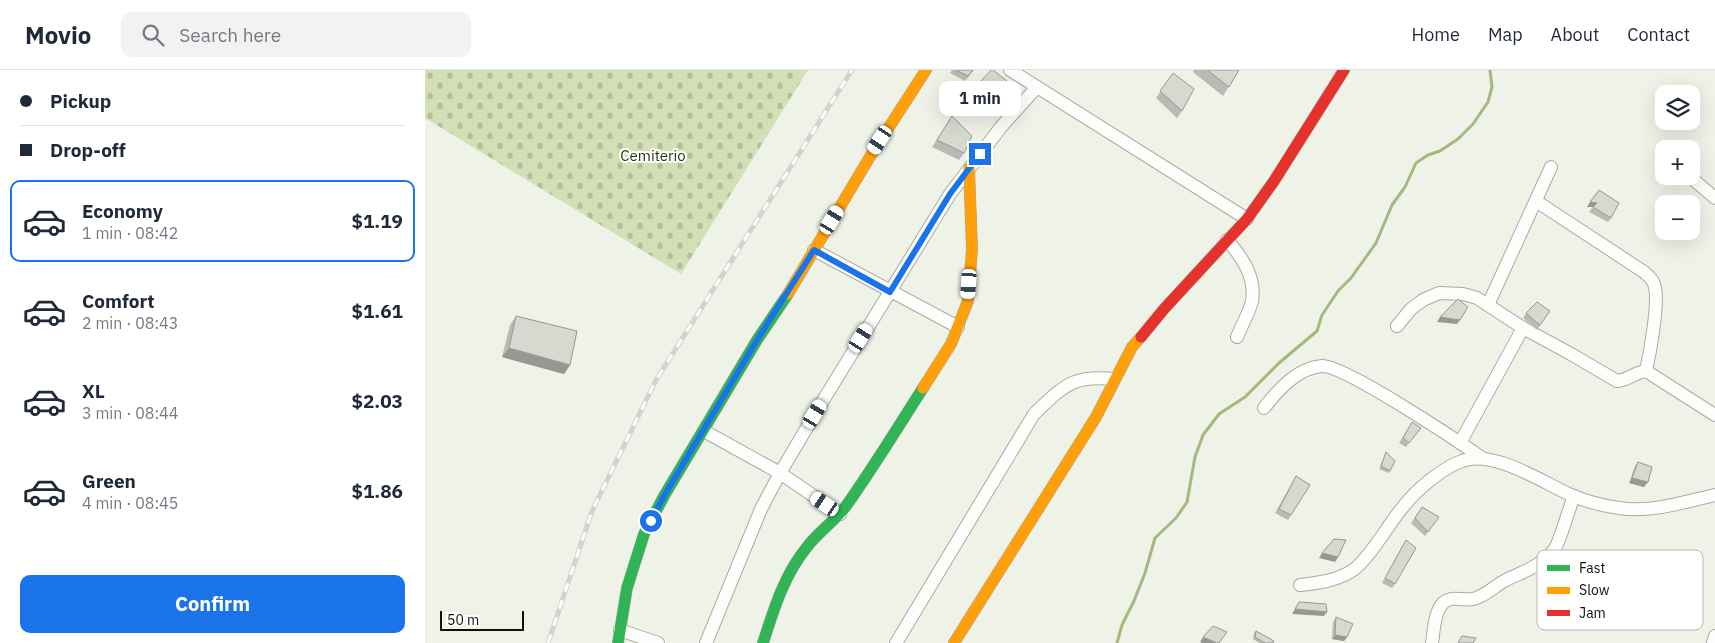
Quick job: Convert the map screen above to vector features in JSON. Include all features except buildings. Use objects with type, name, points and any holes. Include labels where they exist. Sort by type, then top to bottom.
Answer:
[{"type":"street","points":[[618,643],[627,588],[644,534],[664,496],[757,340],[871,155],[926,70]]},
{"type":"street","points":[[1010,70],[1247,220]]},
{"type":"street","points":[[954,643],[1096,417],[1132,347],[1164,309],[1247,220],[1344,70]]},
{"type":"street","points":[[706,643],[761,508],[780,473],[950,194],[1001,127],[1037,87]]},
{"type":"street","points":[[1488,305],[1551,167]]},
{"type":"street","points":[[763,643],[775,605],[786,579],[807,546],[840,514],[881,454],[951,344],[968,301],[972,249],[969,168]]},
{"type":"street","points":[[1700,185],[1715,198]]},
{"type":"street","points":[[1536,201],[1644,272],[1654,281],[1656,290],[1652,339],[1646,371]]},
{"type":"street","points":[[1227,240],[1240,255],[1251,277],[1252,301],[1237,338]]},
{"type":"street","points":[[814,250],[958,327]]},
{"type":"street","points":[[1397,326],[1411,309],[1423,300],[1439,293],[1463,294],[1477,298],[1523,328],[1617,381],[1626,380],[1639,372],[1646,371],[1713,410]]},
{"type":"street","points":[[1460,443],[1523,328]]},
{"type":"street","points":[[1264,408],[1279,390],[1295,377],[1310,368],[1324,366],[1336,369],[1372,388],[1482,458]]},
{"type":"street","points":[[897,643],[1034,414],[1059,391],[1078,380],[1114,379]]},
{"type":"street","points":[[703,431],[780,473],[840,514]]},
{"type":"street","points":[[1300,585],[1315,584],[1336,578],[1356,568],[1383,537],[1403,506],[1434,477],[1462,461],[1482,458],[1500,462],[1574,496],[1617,508],[1646,511],[1715,495]]},
{"type":"street","points":[[1553,550],[1574,496]]},
{"type":"street","points":[[1432,643],[1437,614],[1443,603],[1453,598],[1472,599],[1482,596],[1505,580],[1524,573],[1537,565]]},
{"type":"street","points":[[620,630],[658,643]]},
{"type":"street","points":[[1713,643],[1715,636]]},
{"type":"green space","name":"Cemiterio","points":[[425,70],[808,70],[681,274],[425,118]]},
{"type":"waterway","points":[[1117,643],[1122,625],[1145,573],[1155,538],[1176,518],[1187,502],[1195,457],[1203,435],[1219,414],[1245,397],[1279,363],[1317,331],[1322,315],[1338,291],[1351,278],[1376,243],[1392,205],[1405,187],[1416,163],[1458,139],[1473,124],[1488,102],[1492,87],[1490,70]]},
{"type":"railway","points":[[548,643],[592,511],[656,380],[852,70]]},
{"type":"traffic: fast","points":[[618,643],[627,588],[644,534],[664,496],[757,340],[788,294]]},
{"type":"traffic: fast","points":[[763,643],[771,618],[792,569],[811,542],[846,506],[923,388]]},
{"type":"traffic: slow","points":[[788,294],[871,155],[926,70]]},
{"type":"traffic: slow","points":[[923,388],[951,344],[968,301],[972,249],[969,168]]},
{"type":"traffic: slow","points":[[954,643],[1096,417],[1132,347],[1141,337]]},
{"type":"traffic: jam","points":[[1141,337],[1164,309],[1247,219],[1274,181],[1344,70]]},
{"type":"route","points":[[651,521],[757,340],[814,250],[890,292],[950,194],[980,154]]}]
